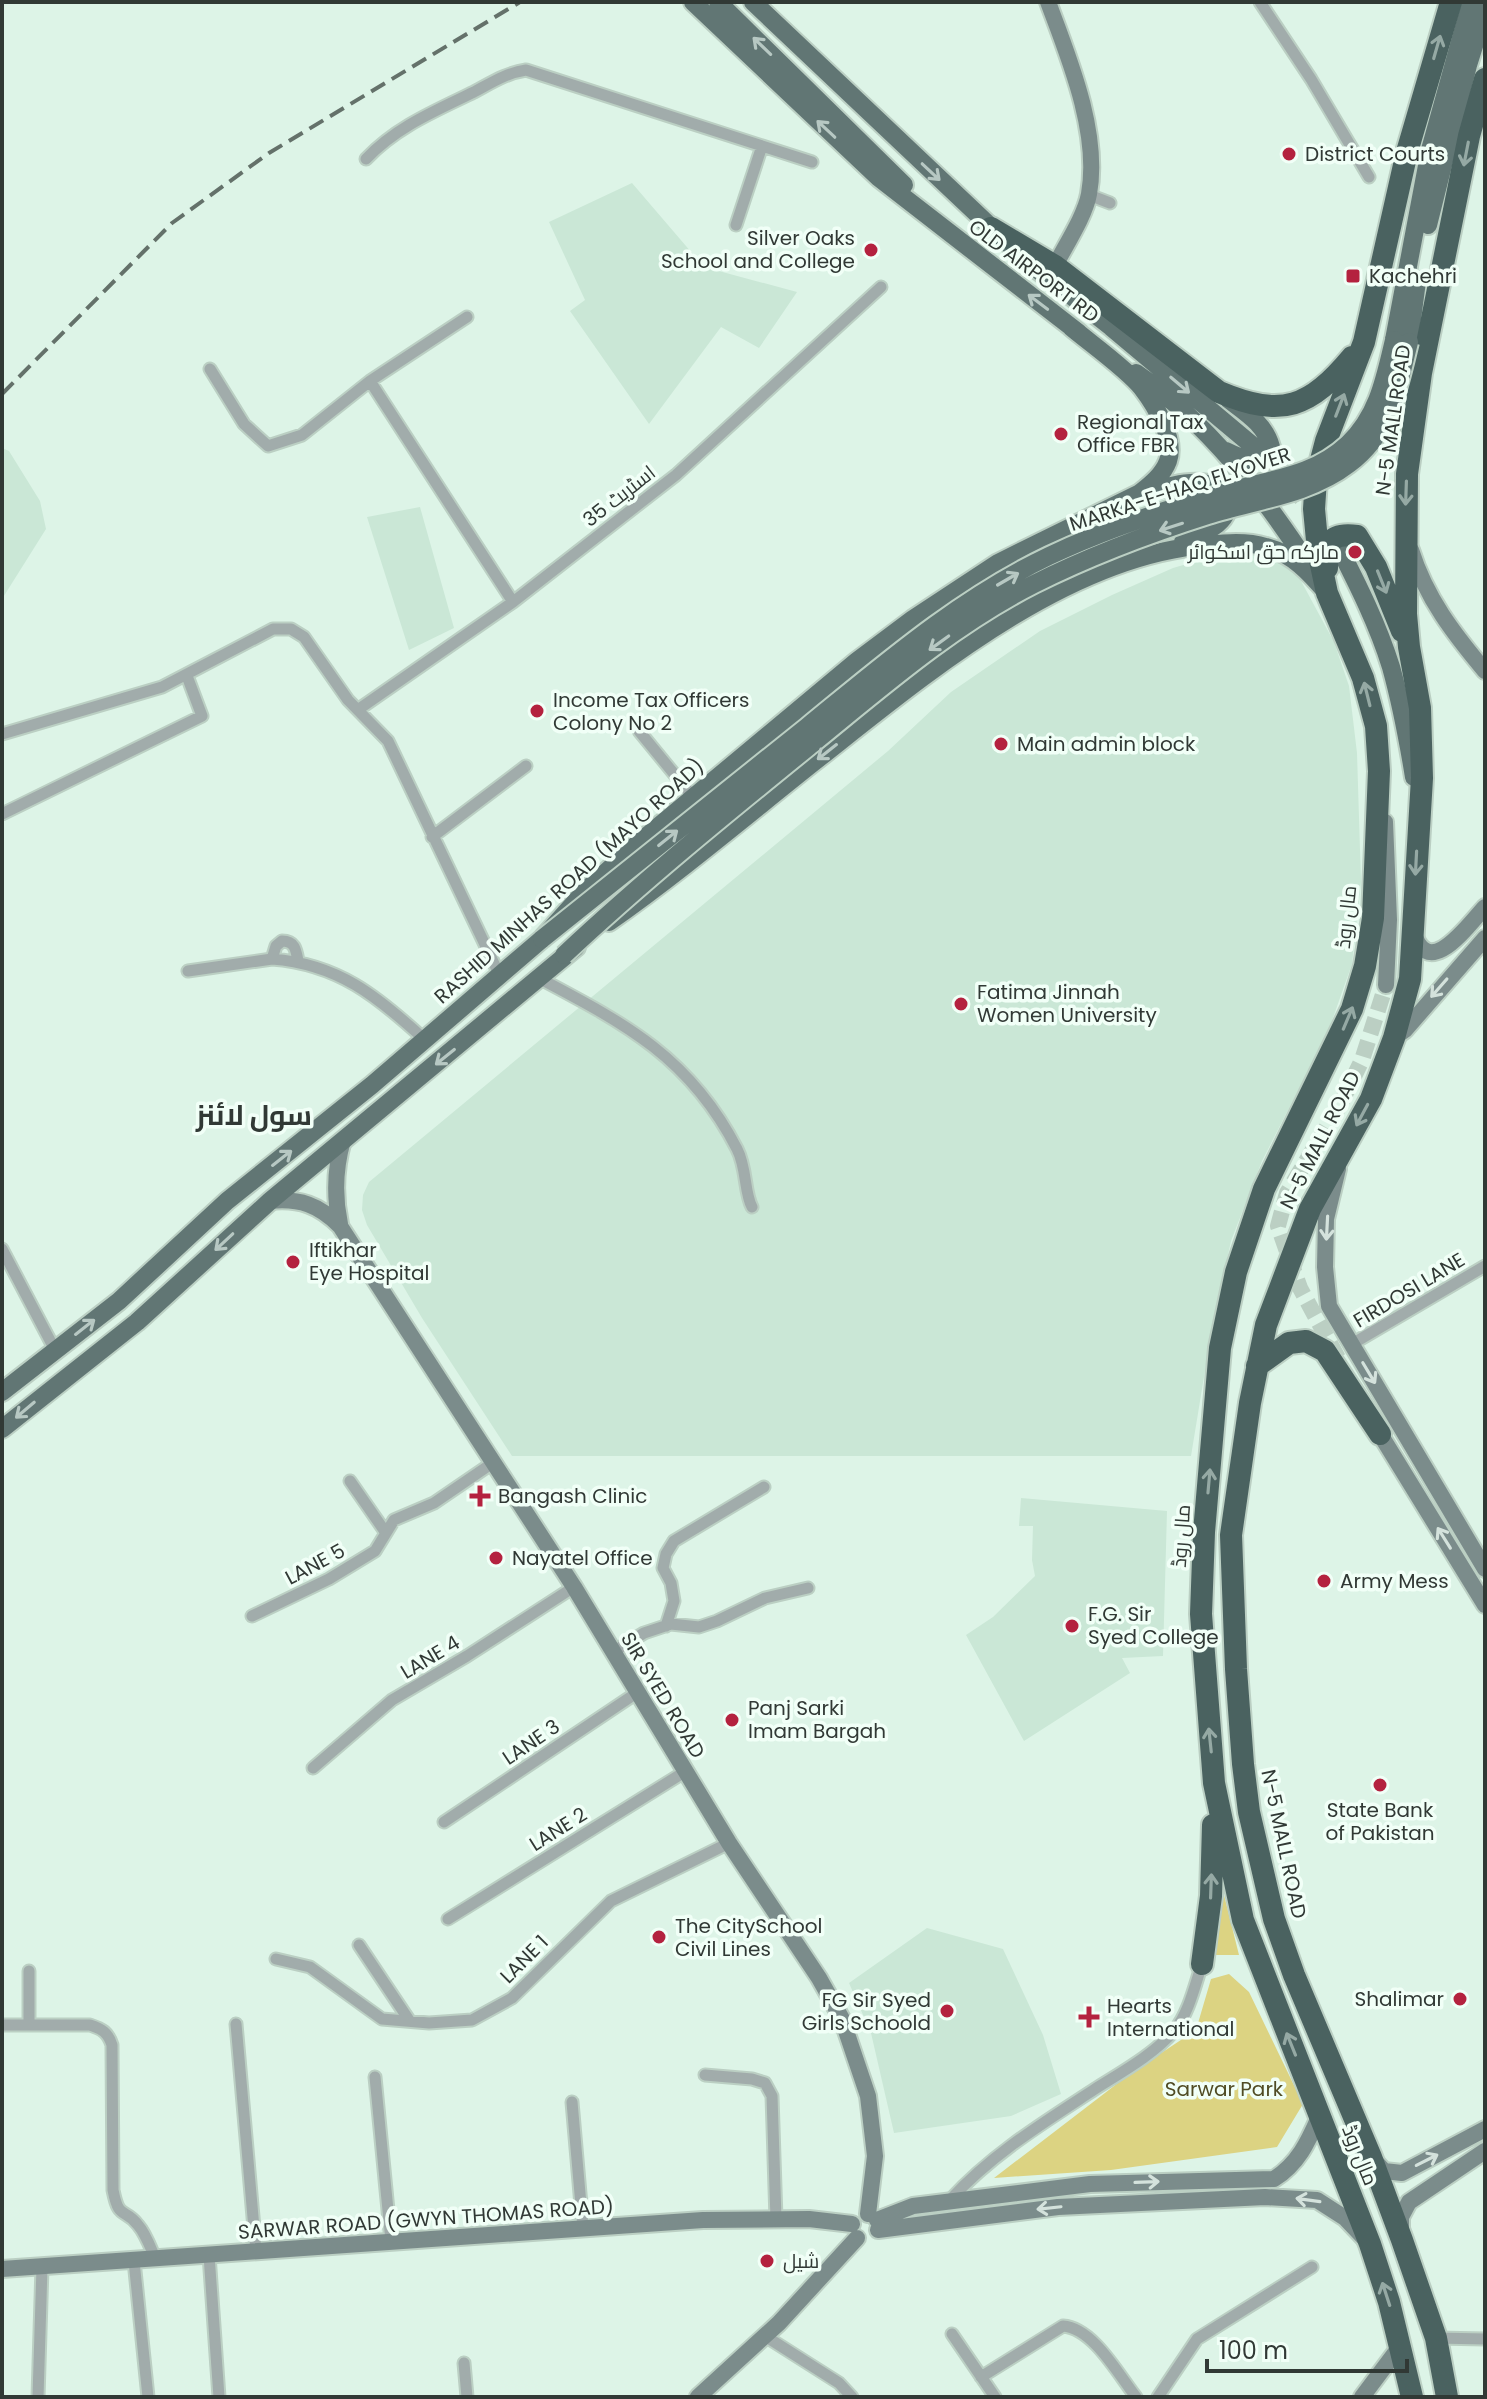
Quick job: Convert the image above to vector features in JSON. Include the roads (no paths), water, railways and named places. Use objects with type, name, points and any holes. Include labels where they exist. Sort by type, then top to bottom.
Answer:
[{"type":"highway","points":[[1327,593],[1318,551],[1314,509],[1316,479],[1326,441],[1364,342],[1407,152],[1451,2]]},
{"type":"highway","name":"N-5 MALL ROAD","points":[[1371,2157],[1294,1975],[1274,1919],[1249,1812],[1236,1669],[1231,1535],[1239,1466],[1266,1325],[1310,1209],[1371,1099],[1394,1038],[1410,979],[1422,778],[1420,708],[1409,647],[1405,530],[1407,474],[1421,373],[1469,136],[1485,79]]},
{"type":"highway","points":[[991,228],[1055,266],[1219,392],[1240,401],[1291,405],[1309,399],[1329,384],[1364,342]]},
{"type":"highway","points":[[1327,593],[1327,546],[1338,536],[1357,536],[1376,567],[1409,647]]},
{"type":"highway","name":"مال روڈ","points":[[1327,593],[1363,678],[1376,726],[1379,771],[1373,918],[1365,966],[1352,1009],[1264,1189],[1236,1272],[1220,1348],[1204,1532],[1201,1614],[1214,1783],[1243,1920],[1370,2244],[1401,2345],[1412,2397]]},
{"type":"highway","points":[[1257,1366],[1289,1343],[1306,1341],[1325,1351],[1380,1434]]},
{"type":"highway","points":[[1204,1532],[1212,1591],[1218,1594],[1224,1592],[1231,1535]]},
{"type":"highway","points":[[1204,1667],[1214,1605],[1218,1604],[1222,1606],[1227,1641],[1236,1669]]},
{"type":"highway","points":[[1202,1964],[1211,1896],[1214,1783]]},
{"type":"highway","name":"مال روڈ","points":[[1371,2157],[1436,2338],[1447,2397]]},
{"type":"main road","name":"OLD AIRPORT RD","points":[[693,2],[879,178],[949,235],[1156,387],[1221,449],[1292,539],[1327,593]]},
{"type":"main road","points":[[718,2],[879,158],[949,235]]},
{"type":"main road","name":"OLD AIRPORT RD","points":[[753,2],[1029,263],[1253,446]]},
{"type":"main road","points":[[770,2],[828,74]]},
{"type":"main road","name":"MARKA-E-HAQ FLYOVER","points":[[564,955],[663,865],[843,718],[906,667],[991,609],[1029,586],[1094,555],[1208,515],[1291,493],[1323,480],[1349,464],[1371,444],[1387,421],[1430,150],[1471,2]]},
{"type":"main road","name":"MARKA-E-HAQ FLYOVER","points":[[542,939],[883,665],[944,618],[984,593],[1048,556],[1112,530],[1250,486],[1283,479],[1328,460],[1350,443],[1378,402],[1401,341],[1431,211],[1485,11]]},
{"type":"main road","name":"RASHID MINHAS ROAD (MAYO ROAD)","points":[[2,1392],[119,1301],[227,1201],[329,1121],[542,939],[584,892],[857,661],[960,586],[1044,538],[1140,493],[1157,479],[1168,461],[1169,444],[1164,426],[1141,387],[1071,327]]},
{"type":"main road","points":[[1219,392],[1259,424],[1271,447],[1261,458],[1251,460],[1221,449]]},
{"type":"main road","points":[[2,1429],[137,1322],[270,1201],[537,977],[670,878],[878,713],[1010,618],[1078,582],[1204,532],[1227,513],[1227,502],[1220,491],[1210,485],[1191,483],[1140,493]]},
{"type":"main road","points":[[1167,549],[1229,543],[1269,547],[1307,569],[1327,593]]},
{"type":"main road","points":[[1338,546],[1366,603],[1390,664],[1406,725],[1419,809]]},
{"type":"street","points":[[1048,2],[1074,72],[1090,146],[1089,195],[1055,266]]},
{"type":"street","points":[[1260,2],[1311,79],[1369,177]]},
{"type":"street","points":[[366,159],[381,143],[425,115],[509,73],[526,70],[812,162]]},
{"type":"street","points":[[736,225],[762,146]]},
{"type":"street","points":[[1089,195],[1110,203]]},
{"type":"street","name":"اسٹریٹ 35","points":[[359,709],[513,602],[676,475],[881,287]]},
{"type":"street","points":[[210,369],[244,424],[268,446],[302,435],[370,381],[467,317]]},
{"type":"street","points":[[370,381],[513,602]]},
{"type":"street","points":[[1405,530],[1429,594],[1441,615],[1485,671]]},
{"type":"street","points":[[2,734],[162,687],[273,629],[291,629],[304,637],[348,700],[388,741],[499,974]]},
{"type":"street","points":[[2,814],[202,716],[187,676]]},
{"type":"street","points":[[639,731],[693,797]]},
{"type":"street","points":[[432,837],[526,766]]},
{"type":"street","points":[[1379,771],[1387,846],[1389,920],[1386,985]]},
{"type":"street","points":[[1412,930],[1415,940],[1425,950],[1435,953],[1445,950],[1485,907]]},
{"type":"street","points":[[1394,1038],[1405,1030],[1485,938]]},
{"type":"street","points":[[272,959],[276,946],[288,941],[294,945],[298,961]]},
{"type":"street","points":[[188,971],[272,959],[298,961],[328,970],[366,989],[424,1039]]},
{"type":"street","points":[[537,977],[603,1011],[661,1050],[679,1067],[708,1101],[738,1151],[752,1207]]},
{"type":"street","name":"SIR SYED ROAD","points":[[340,1226],[336,1177],[343,1140]]},
{"type":"street","points":[[1343,1152],[1326,1219],[1325,1267],[1329,1306],[1485,1569]]},
{"type":"street","name":"SIR SYED ROAD","points":[[270,1201],[290,1199],[309,1203],[326,1212],[340,1226],[574,1587],[729,1843],[819,1978],[842,2019],[868,2096],[875,2156],[874,2221]]},
{"type":"street","points":[[2,1249],[55,1350]]},
{"type":"street","name":"FIRDOSI LANE","points":[[1352,1344],[1485,1266]]},
{"type":"street","points":[[1380,1434],[1485,1605]]},
{"type":"street","name":"LANE 5","points":[[252,1616],[329,1579],[375,1551],[394,1520],[434,1503],[494,1462]]},
{"type":"street","points":[[350,1481],[386,1533]]},
{"type":"street","points":[[666,1626],[674,1601],[671,1583],[663,1568],[666,1554],[674,1541],[764,1487]]},
{"type":"street","name":"LANE 4","points":[[313,1768],[392,1700],[574,1587]]},
{"type":"street","points":[[613,1652],[644,1633],[666,1626],[699,1627],[765,1598],[808,1588]]},
{"type":"street","name":"LANE 3","points":[[444,1822],[638,1692]]},
{"type":"street","name":"LANE 2","points":[[448,1919],[686,1771]]},
{"type":"street","name":"LANE 1","points":[[276,1959],[310,1967],[382,2019],[429,2023],[472,2020],[512,1998],[611,1901],[729,1843]]},
{"type":"street","points":[[359,1945],[409,2020]]},
{"type":"street","points":[[950,2200],[975,2173],[1002,2151],[1130,2067],[1176,2029],[1202,1964]]},
{"type":"street","points":[[29,1971],[29,2025]]},
{"type":"street","points":[[236,2024],[256,2251]]},
{"type":"street","points":[[2,2025],[90,2025],[110,2035],[115,2198],[123,2215],[138,2225],[156,2260]]},
{"type":"street","points":[[705,2075],[765,2083],[772,2096],[776,2219]]},
{"type":"street","points":[[375,2077],[391,2241]]},
{"type":"street","points":[[572,2102],[583,2228]]},
{"type":"street","points":[[874,2221],[913,2206],[1090,2184],[1274,2179],[1299,2158],[1319,2117]]},
{"type":"street","points":[[1371,2157],[1384,2171],[1402,2173],[1485,2129]]},
{"type":"street","points":[[1400,2235],[1401,2217],[1409,2202],[1485,2151]]},
{"type":"street","points":[[698,2397],[765,2336],[855,2231],[858,2216],[874,2221],[1058,2207],[1265,2197],[1317,2200],[1345,2218],[1370,2244]]},
{"type":"street","name":"SARWAR ROAD (GWYN THOMAS ROAD)","points":[[2,2269],[703,2220],[809,2219],[855,2231]]},
{"type":"street","points":[[855,2231],[868,2240],[874,2221]]},
{"type":"street","points":[[209,2255],[219,2397]]},
{"type":"street","points":[[134,2261],[148,2397]]},
{"type":"street","points":[[38,2397],[42,2267]]},
{"type":"street","points":[[1158,2397],[1197,2339],[1312,2267]]},
{"type":"street","points":[[981,2377],[1063,2326],[1071,2327],[1088,2336],[1136,2397]]},
{"type":"street","points":[[952,2334],[995,2397]]},
{"type":"street","points":[[765,2336],[839,2383],[852,2397]]},
{"type":"street","points":[[1436,2338],[1485,2339]]},
{"type":"street","points":[[1362,2397],[1401,2345]]},
{"type":"street","points":[[464,2363],[467,2397]]},
{"type":"tunnel","points":[[1253,446],[1318,518]]},
{"type":"tunnel","points":[[1338,1358],[1300,1288],[1278,1226],[1287,1193],[1340,1105],[1362,1060],[1386,985]]},
{"type":"railway","points":[[2,394],[172,223],[269,153],[520,2]]},
{"type":"place","name":"District Courts","points":[[1289,154]]},
{"type":"place","name":"Silver Oaks School and College","points":[[871,250]]},
{"type":"place","name":"Kachehri","points":[[1353,276]]},
{"type":"place","name":"Regional Tax Office FBR","points":[[1061,434]]},
{"type":"place","name":"مارکہ حق اسکوائر","points":[[1355,552]]},
{"type":"place","name":"Income Tax Officers Colony No 2","points":[[537,711]]},
{"type":"place","name":"Main admin block","points":[[1001,744]]},
{"type":"place","name":"Fatima Jinnah Women University","points":[[961,1004]]},
{"type":"place","name":"Iftikhar Eye Hospital","points":[[293,1262]]},
{"type":"place","name":"Bangash Clinic","points":[[480,1496]]},
{"type":"place","name":"Nayatel Office","points":[[496,1558]]},
{"type":"place","name":"Army Mess","points":[[1324,1581]]},
{"type":"place","name":"F.G. Sir Syed College","points":[[1072,1626]]},
{"type":"place","name":"Panj Sarki Imam Bargah","points":[[732,1720]]},
{"type":"place","name":"State Bank of Pakistan","points":[[1380,1785]]},
{"type":"place","name":"The CitySchool Civil Lines","points":[[659,1937]]},
{"type":"place","name":"Shalimar","points":[[1460,1999]]},
{"type":"place","name":"FG Sir Syed Girls Schoold","points":[[947,2011]]},
{"type":"place","name":"Hearts International","points":[[1089,2017]]},
{"type":"place","name":"شیل","points":[[767,2261]]},
{"type":"district","name":"سول لائنز","points":[[254,1115]]},
{"type":"park label","name":"Sarwar Park","points":[[1224,2089]]}]
